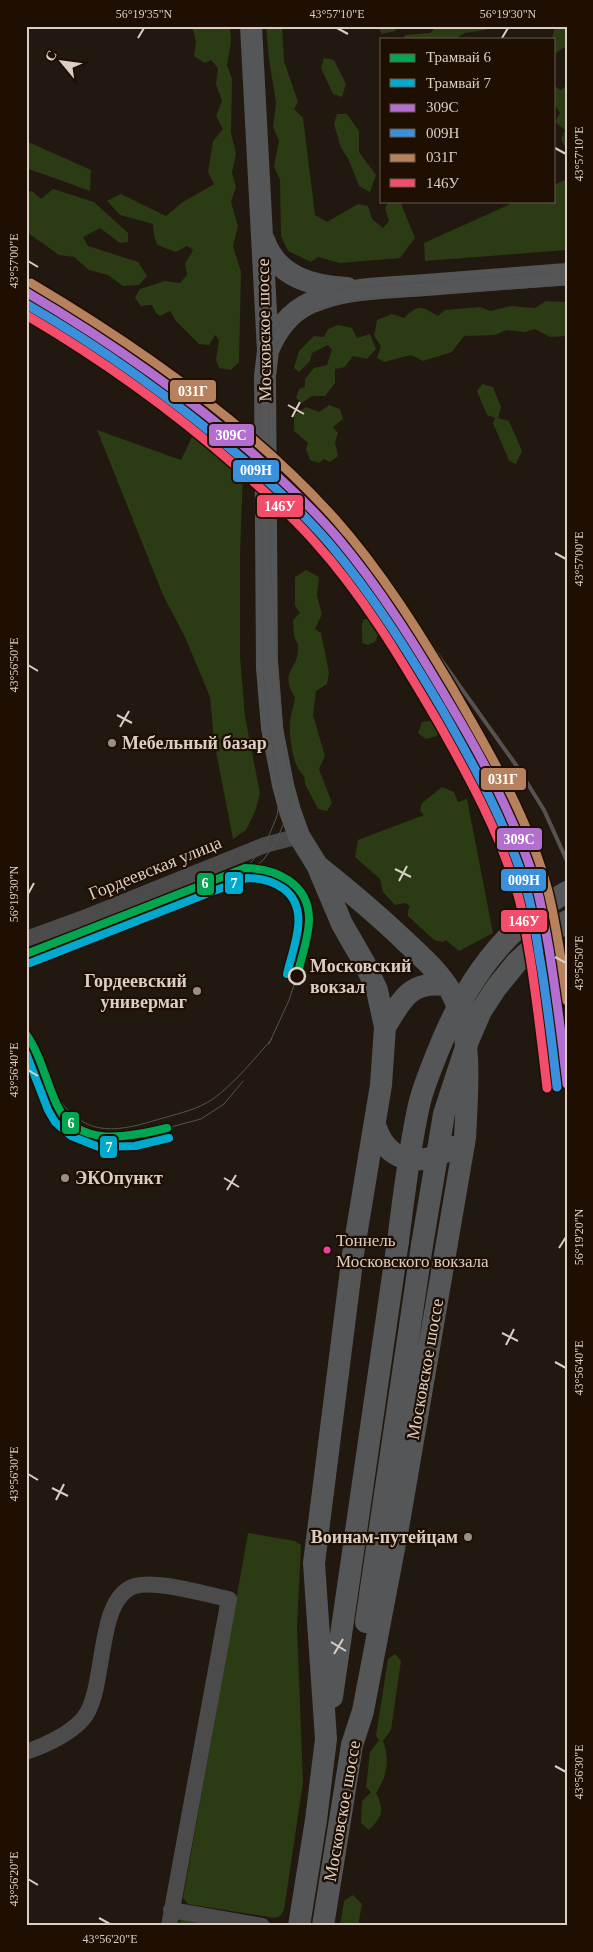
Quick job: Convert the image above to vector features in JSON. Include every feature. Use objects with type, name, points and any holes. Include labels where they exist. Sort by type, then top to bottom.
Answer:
[{"type":"main road","name":"Московское шоссе","points":[[251,26],[268,351],[265,376],[266,668],[272,728],[283,784],[299,836],[317,865],[342,924],[365,964],[377,990],[385,1027],[381,1085],[353,1254],[314,1563],[326,1739],[316,1820],[299,1926]]},
{"type":"main road","points":[[262,234],[272,258],[288,273],[316,283],[366,289]]},
{"type":"main road","points":[[268,351],[273,338],[283,324],[296,312],[308,304],[329,296],[366,289],[567,274]]},
{"type":"main road","name":"Московское шоссе","points":[[317,865],[363,901],[424,960],[445,985],[454,998],[465,1043],[467,1081],[464,1138],[396,1538],[363,1711],[352,1745],[323,1926]]},
{"type":"main road","points":[[326,1739],[406,1175],[419,1104],[431,1068],[448,1028],[476,974],[499,945],[546,904],[567,892]]},
{"type":"main road","points":[[352,1745],[352,1712],[422,1244],[444,1114],[468,1041],[482,1011],[496,988],[517,962],[542,939],[567,921]]},
{"type":"main road","points":[[385,1027],[402,999],[415,988],[430,983],[445,985]]},
{"type":"main road","points":[[374,1125],[383,1143],[397,1155],[415,1160],[429,1159],[444,1154],[464,1138]]},
{"type":"street","name":"Гордеевская улица","points":[[26,939],[89,916],[265,845],[299,836]]},
{"type":"street","points":[[26,1752],[52,1742],[83,1720],[93,1698],[109,1618],[119,1596],[134,1586],[156,1584],[229,1599],[170,1918],[262,1926]]},
{"type":"green space","points":[[192,26],[230,26],[231,42],[227,65],[232,79],[231,133],[236,153],[232,173],[236,187],[231,202],[238,226],[233,246],[241,272],[239,362],[231,370],[219,368],[216,360],[219,340],[215,335],[209,345],[199,344],[176,321],[170,311],[160,316],[152,305],[141,306],[135,298],[140,289],[165,281],[180,283],[187,275],[185,264],[193,250],[187,246],[176,252],[157,245],[153,224],[120,215],[107,201],[121,194],[166,216],[183,202],[214,184],[208,172],[213,141],[223,129],[216,116],[222,101],[216,84],[218,68],[211,60],[205,63],[194,56],[196,42]]},
{"type":"green space","points":[[266,26],[282,26],[284,61],[298,102],[294,109],[303,118],[315,215],[327,222],[358,204],[368,206],[372,219],[383,228],[389,221],[385,208],[388,202],[400,202],[415,238],[400,258],[340,263],[318,257],[311,262],[288,251],[281,236],[280,180],[274,166],[279,141],[273,127],[276,103]]},
{"type":"green space","points":[[377,26],[398,26],[395,31],[382,34]]},
{"type":"green space","points":[[437,26],[492,26],[486,30],[465,33],[457,38],[404,38],[405,35],[430,33]]},
{"type":"green space","points":[[560,26],[567,26],[567,46],[556,53],[556,38],[552,38],[554,30]]},
{"type":"green space","points":[[324,58],[334,60],[346,84],[342,97],[333,94],[321,68]]},
{"type":"green space","points":[[567,85],[567,151],[561,139],[565,130],[556,123],[560,113],[556,107],[556,87],[561,90]]},
{"type":"green space","points":[[337,114],[347,114],[359,131],[359,152],[376,175],[370,192],[359,186],[348,158],[341,148],[334,124]]},
{"type":"green space","points":[[26,141],[91,170],[90,191],[26,168]]},
{"type":"green space","points":[[567,179],[567,250],[425,261],[424,243],[515,202],[556,202],[556,184]]},
{"type":"green space","points":[[53,189],[94,202],[128,233],[128,242],[120,243],[100,228],[83,237],[88,246],[138,262],[147,276],[139,285],[123,286],[108,275],[89,270],[74,257],[59,255],[26,233],[26,192],[32,191],[41,199]]},
{"type":"green space","points":[[546,301],[567,302],[567,336],[550,337],[535,329],[525,332],[506,330],[495,335],[464,336],[452,352],[423,361],[411,355],[384,362],[377,358],[381,346],[374,336],[377,320],[392,314],[404,318],[413,310],[420,308],[438,316],[445,310],[480,307],[490,311],[511,306],[535,308]]},
{"type":"green space","points":[[338,325],[352,328],[357,338],[370,334],[376,349],[367,359],[353,356],[345,367],[335,369],[335,383],[325,396],[312,396],[302,403],[296,398],[299,389],[305,387],[305,379],[314,368],[327,365],[332,350],[328,345],[312,353],[310,361],[299,372],[294,368],[299,351],[314,336],[324,337],[328,329]]},
{"type":"green space","points":[[482,384],[493,387],[501,407],[498,418],[509,421],[522,451],[516,464],[509,461],[493,423],[495,418],[487,415],[477,391]]},
{"type":"green space","points":[[329,405],[340,409],[343,419],[333,427],[338,433],[335,443],[338,456],[330,462],[324,459],[319,463],[310,460],[306,449],[308,443],[294,431],[294,415],[306,407],[319,412]]},
{"type":"green space","points":[[97,430],[181,460],[192,437],[199,435],[243,472],[240,556],[240,656],[245,717],[260,793],[255,812],[246,830],[233,839],[214,741],[210,697],[185,637],[163,595]]},
{"type":"green space","points":[[306,570],[319,577],[317,596],[322,614],[315,629],[321,633],[329,673],[327,684],[316,691],[313,715],[325,756],[319,769],[332,803],[327,811],[318,809],[305,784],[304,776],[294,758],[290,735],[290,721],[295,697],[288,681],[290,671],[296,661],[298,646],[294,637],[293,620],[300,613],[295,606],[295,577]]},
{"type":"green space","points":[[364,619],[372,619],[379,632],[375,642],[368,645],[362,643]]},
{"type":"green space","points":[[433,720],[439,726],[437,736],[426,739],[418,733],[422,722]]},
{"type":"green space","points":[[442,787],[454,792],[458,802],[467,799],[493,933],[459,951],[446,940],[443,942],[434,940],[408,916],[410,907],[406,903],[395,905],[383,892],[380,879],[355,857],[358,840],[424,815],[420,811],[422,803]]},
{"type":"green space","points":[[248,1533],[295,1541],[301,1545],[297,1627],[303,1782],[284,1910],[280,1916],[275,1918],[188,1904],[183,1898]]},
{"type":"green space","points":[[395,1654],[401,1661],[391,1730],[383,1741],[387,1761],[385,1774],[376,1793],[381,1804],[381,1813],[369,1830],[361,1823],[362,1801],[371,1792],[366,1787],[370,1752],[379,1740],[376,1736],[388,1659]]},
{"type":"green space","points":[[353,1895],[362,1904],[358,1926],[340,1926],[344,1901]]},
{"type":"green space","points":[[183,1918],[220,1926],[175,1926]]},
{"type":"tram line","points":[[245,868],[265,845],[277,816],[279,801],[279,784],[269,728],[263,669],[260,376],[262,356],[266,344],[284,318],[308,299],[323,292],[344,288],[567,271]]},
{"type":"tram line","points":[[26,961],[250,872],[264,859],[276,842],[291,799],[291,781],[284,746],[270,560],[269,376],[278,342],[287,329],[312,310],[362,299],[567,285]]},
{"type":"tram line","name":"6","points":[[26,954],[245,868],[268,871],[279,875],[289,880],[303,896],[308,907],[308,933],[297,976]]},
{"type":"tram line","name":"7","points":[[30,963],[247,878],[252,878],[266,880],[280,886],[292,898],[297,907],[298,929],[287,974]]},
{"type":"tram line","points":[[269,1044],[289,1000],[297,976]]},
{"type":"tram line","name":"6","points":[[26,1034],[40,1060],[57,1105],[66,1119],[77,1128],[91,1134],[106,1136],[137,1134],[167,1128]]},
{"type":"tram line","points":[[53,1091],[76,1118],[89,1125],[115,1129],[130,1127],[189,1110],[213,1099],[237,1078],[272,1039]]},
{"type":"tram line","name":"7","points":[[26,1053],[48,1110],[55,1122],[71,1136],[99,1147],[135,1146],[169,1138]]},
{"type":"tram line","points":[[167,1128],[201,1119],[224,1104],[243,1081]]},
{"type":"railway","points":[[402,605],[516,765],[544,810],[567,861]]},
{"type":"transit line","name":"031Г","points":[[31,283],[153,361],[268,452],[336,520],[384,580],[453,689],[494,762],[519,812],[540,864],[548,891],[557,932],[567,1001]]},
{"type":"transit line","name":"309С","points":[[26,292],[117,349],[176,391],[232,435],[299,497],[337,537],[383,597],[475,747],[509,815],[528,861],[542,909],[549,949],[567,1084]]},
{"type":"transit line","name":"009Н","points":[[26,304],[83,339],[139,377],[192,417],[255,470],[299,510],[329,543],[361,583],[390,625],[430,689],[467,755],[501,821],[519,867],[534,922],[547,1004],[557,1087]]},
{"type":"transit line","name":"146У","points":[[26,315],[81,349],[135,386],[236,466],[314,541],[349,583],[381,628],[424,698],[461,764],[483,806],[511,872],[525,926],[547,1088]]},
{"type":"place","name":"Мебельный базар","points":[[112,743]]},
{"type":"place","name":"Московский вокзал","points":[[297,976]]},
{"type":"place","name":"Гордеевский универмаг","points":[[197,991]]},
{"type":"place","name":"ЭКОпункт","points":[[65,1178]]},
{"type":"place","name":"Тоннель Московского вокзала","points":[[327,1250]]},
{"type":"place","name":"Воинам-путейцам","points":[[468,1537]]}]
